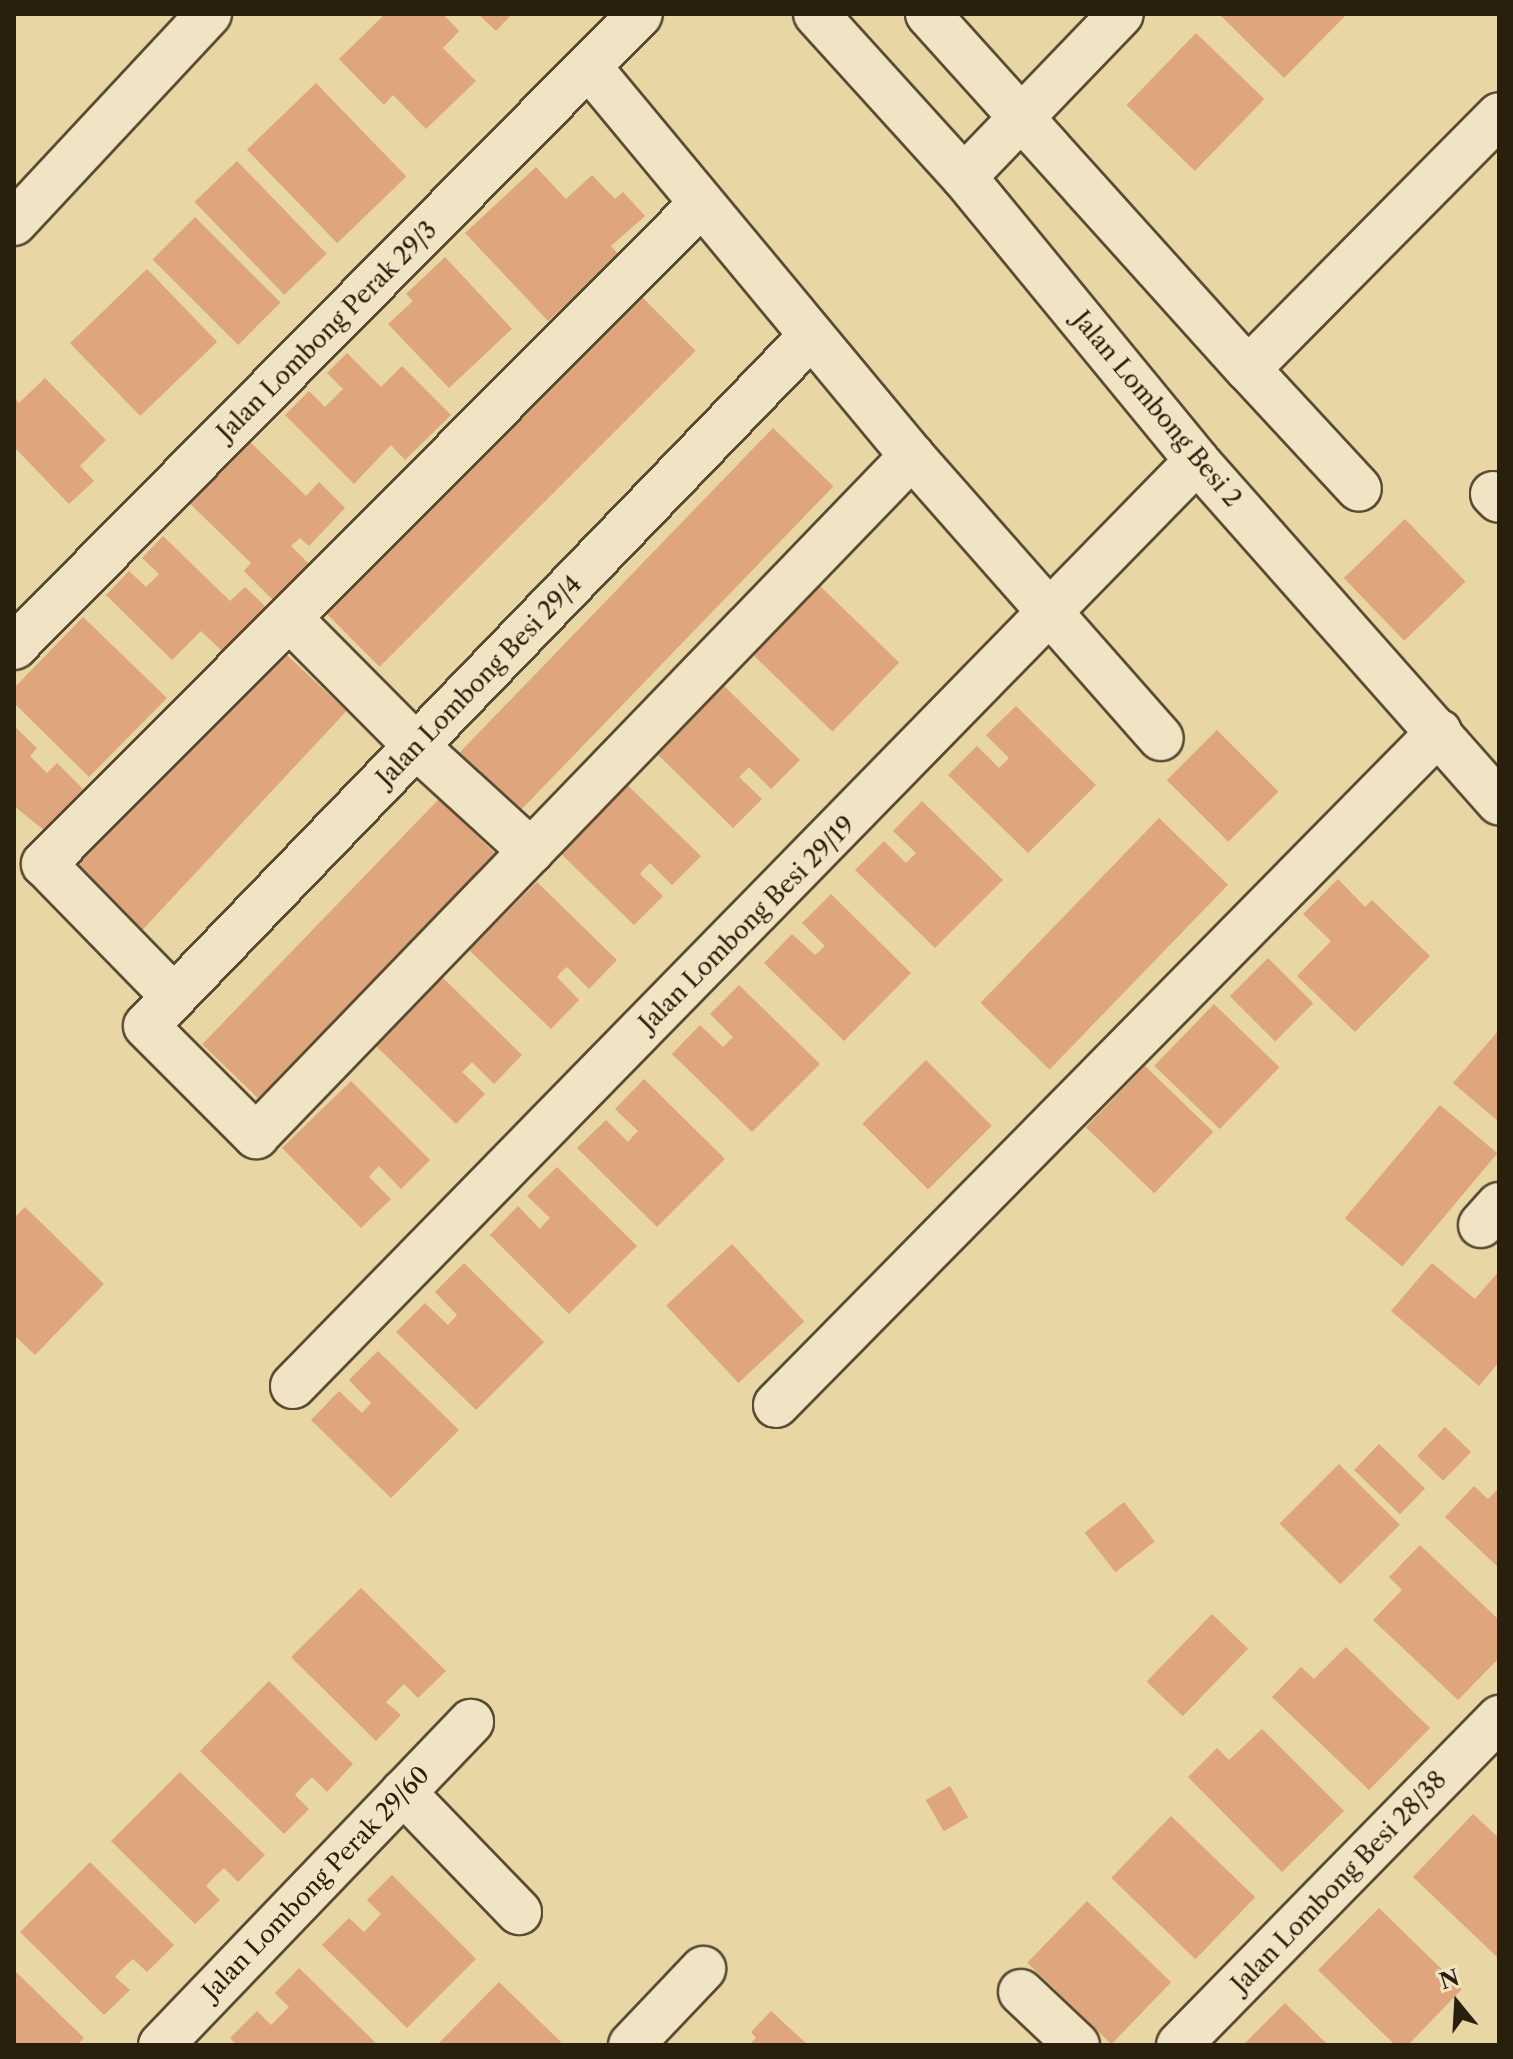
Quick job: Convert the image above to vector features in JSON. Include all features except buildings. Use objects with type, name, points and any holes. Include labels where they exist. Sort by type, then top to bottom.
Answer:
[{"type":"street","points":[[14,223],[209,14]]},
{"type":"street","name":"Jalan Lombong Perak 29/3","points":[[14,647],[640,14]]},
{"type":"street","name":"Jalan Lombong Besi 2","points":[[816,14],[964,177],[1197,461],[1499,802]]},
{"type":"street","points":[[928,14],[1018,118],[1359,489]]},
{"type":"street","points":[[964,177],[1121,14]]},
{"type":"street","points":[[589,67],[1049,617],[1161,738]]},
{"type":"street","points":[[1248,369],[1499,115]]},
{"type":"street","points":[[701,204],[44,864],[256,1136],[912,456]]},
{"type":"street","name":"Jalan Lombong Besi 29/4","points":[[160,1011],[811,336]]},
{"type":"street","name":"Jalan Lombong Besi 29/19","points":[[293,1386],[1049,617],[1197,461]]},
{"type":"street","points":[[289,618],[416,746],[531,851]]},
{"type":"street","points":[[776,1405],[1439,732]]},
{"type":"street","name":"Jalan Lombong Besi 28/38","points":[[1179,2045],[1499,1718]]},
{"type":"street","name":"Jalan Lombong Perak 29/60","points":[[161,2045],[471,1722]]},
{"type":"street","points":[[403,1792],[519,1912]]},
{"type":"street","points":[[631,2045],[703,1969]]},
{"type":"street","points":[[1021,1992],[1077,2045]]}]
